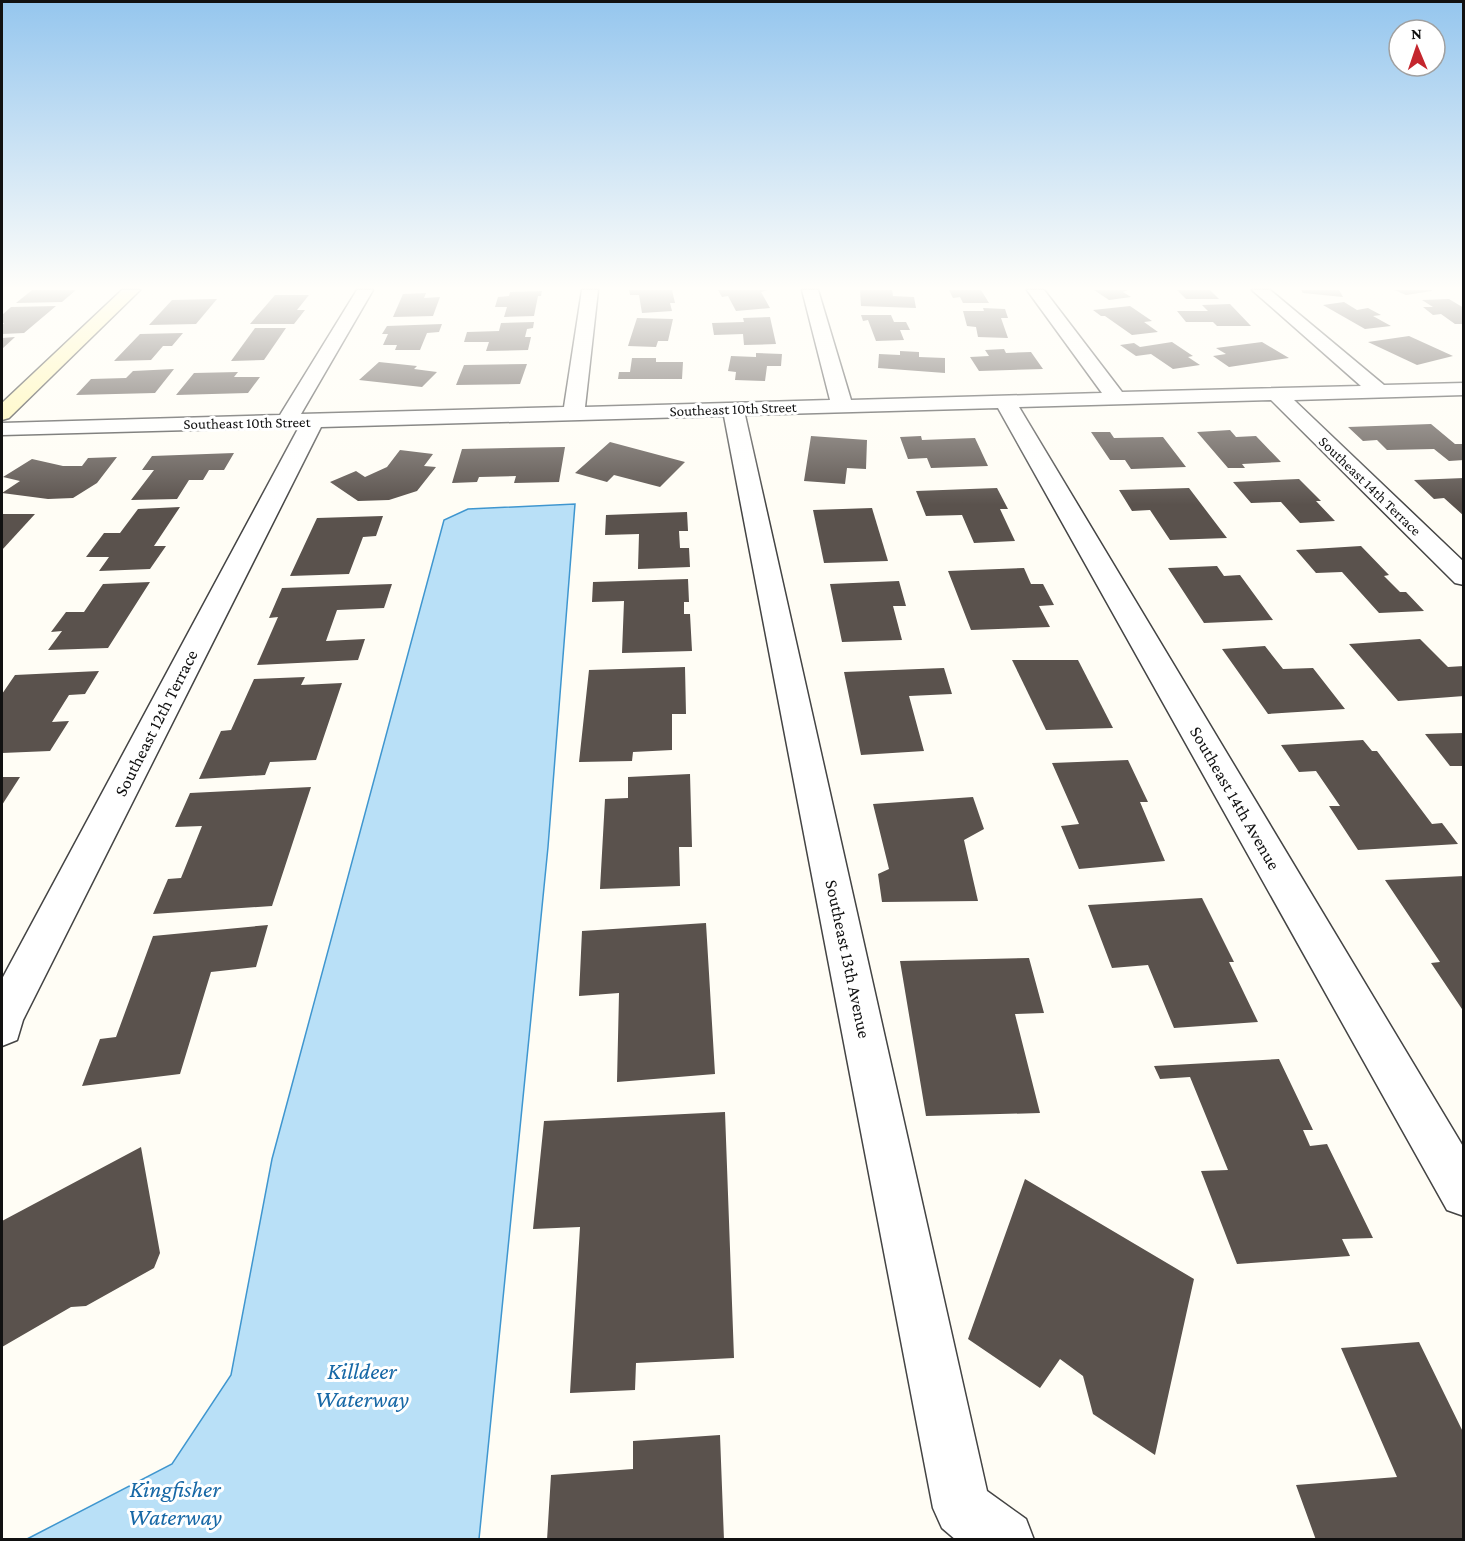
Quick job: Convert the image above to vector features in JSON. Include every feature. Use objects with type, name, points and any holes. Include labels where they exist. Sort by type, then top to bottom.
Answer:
[{"type":"street","points":[[2,414],[57,362]]},
{"type":"street","name":"Southeast 12th Terrace","points":[[2,1026],[3,1017],[329,362]]},
{"type":"street","points":[[574,413],[581,362]]},
{"type":"street","points":[[830,362],[842,406]]},
{"type":"street","points":[[1089,362],[1116,398]]},
{"type":"street","points":[[1345,362],[1380,392]]},
{"type":"street","name":"Southeast 10th Street","points":[[2,429],[1464,389]]},
{"type":"street","name":"Southeast 14th Terrace","points":[[1277,395],[1464,577]]},
{"type":"street","name":"Southeast 14th Avenue","points":[[1006,403],[1464,1193]]},
{"type":"street","name":"Southeast 13th Avenue","points":[[733,409],[984,1524]]},
{"type":"water","name":"Killdeer Waterway","points":[[575,504],[548,847],[479,1539],[27,1539],[172,1464],[231,1375],[272,1159],[444,520],[468,509]]},
{"type":"building","points":[[379,362],[417,366],[414,369],[437,372],[422,387],[359,380]]},
{"type":"building","points":[[631,362],[683,362],[682,379],[618,379],[619,372],[630,372]]},
{"type":"building","points":[[730,362],[781,362],[781,366],[767,366],[765,381],[735,380],[736,372],[728,371]]},
{"type":"building","points":[[878,362],[945,362],[945,373],[878,368]]},
{"type":"building","points":[[973,362],[1038,362],[1043,369],[979,371]]},
{"type":"building","points":[[1163,362],[1195,362],[1200,365],[1173,369]]},
{"type":"building","points":[[1222,362],[1263,362],[1229,367]]},
{"type":"building","points":[[1410,362],[1429,362],[1417,365]]},
{"type":"building","points":[[527,364],[520,384],[456,385],[464,365]]},
{"type":"building","points":[[174,369],[155,393],[76,395],[91,379],[126,378],[133,371]]},
{"type":"building","points":[[238,372],[234,377],[260,377],[248,393],[176,395],[194,373]]},
{"type":"building","points":[[1431,424],[1455,444],[1464,444],[1464,460],[1449,461],[1434,449],[1387,450],[1377,440],[1363,441],[1348,427]]},
{"type":"building","points":[[1230,430],[1236,437],[1256,436],[1281,462],[1242,464],[1245,468],[1228,468],[1197,432]]},
{"type":"building","points":[[1091,432],[1110,432],[1114,438],[1163,437],[1186,467],[1131,469],[1125,460],[1110,460]]},
{"type":"building","points":[[811,436],[867,440],[866,469],[847,468],[845,484],[804,481]]},
{"type":"building","points":[[921,436],[922,440],[975,438],[988,466],[931,468],[927,458],[908,459],[900,437]]},
{"type":"building","points":[[610,442],[685,462],[660,487],[614,475],[607,482],[575,473]]},
{"type":"building","points":[[565,447],[559,482],[514,483],[516,476],[479,477],[477,482],[452,483],[462,449]]},
{"type":"building","points":[[400,450],[433,454],[424,466],[436,467],[417,491],[389,500],[358,501],[330,482],[356,471],[365,477],[387,467]]},
{"type":"building","points":[[234,453],[224,470],[209,470],[203,480],[189,480],[177,499],[131,500],[154,470],[142,470],[152,456]]},
{"type":"building","points":[[117,457],[97,483],[73,498],[48,499],[2,493],[20,481],[3,477],[32,459],[63,466],[82,466],[88,458]]},
{"type":"building","points":[[1464,478],[1464,516],[1444,498],[1434,499],[1414,480]]},
{"type":"building","points":[[1299,479],[1321,501],[1316,501],[1335,521],[1300,523],[1281,502],[1251,503],[1233,482]]},
{"type":"building","points":[[997,488],[1008,509],[1000,509],[1015,541],[974,543],[962,515],[926,516],[916,491]]},
{"type":"building","points":[[1189,488],[1227,538],[1170,540],[1150,510],[1132,511],[1119,490]]},
{"type":"building","points":[[180,507],[154,546],[166,546],[150,569],[99,571],[109,557],[86,557],[104,533],[120,533],[138,509]]},
{"type":"building","points":[[872,508],[888,561],[824,563],[813,510]]},
{"type":"building","points":[[687,512],[688,531],[679,531],[680,548],[689,548],[690,567],[638,569],[639,534],[605,535],[606,515]]},
{"type":"building","points":[[2,514],[35,514],[2,550]]},
{"type":"building","points":[[383,516],[376,536],[363,537],[349,574],[290,576],[317,518]]},
{"type":"building","points":[[1361,546],[1389,575],[1384,576],[1400,592],[1406,592],[1424,611],[1379,613],[1342,572],[1316,573],[1296,550]]},
{"type":"building","points":[[1217,566],[1224,576],[1240,575],[1273,620],[1204,623],[1168,568]]},
{"type":"building","points":[[1024,568],[1031,584],[1043,584],[1054,605],[1039,606],[1050,627],[971,630],[948,571]]},
{"type":"building","points":[[688,579],[689,602],[684,602],[684,614],[690,614],[692,651],[622,653],[624,601],[592,602],[593,582]]},
{"type":"building","points":[[899,581],[906,606],[893,606],[902,640],[842,642],[830,584]]},
{"type":"building","points":[[150,582],[108,648],[48,650],[62,631],[51,632],[66,612],[84,612],[103,584]]},
{"type":"building","points":[[392,584],[384,608],[337,610],[326,641],[365,639],[358,660],[257,665],[278,617],[269,618],[282,588]]},
{"type":"building","points":[[1420,639],[1448,667],[1464,666],[1464,696],[1398,701],[1349,644]]},
{"type":"building","points":[[1265,646],[1283,669],[1313,668],[1345,709],[1268,714],[1222,649]]},
{"type":"building","points":[[1012,660],[1078,660],[1113,728],[1046,730]]},
{"type":"building","points":[[685,667],[686,714],[672,714],[672,750],[633,752],[632,761],[579,762],[589,670]]},
{"type":"building","points":[[944,668],[952,694],[909,696],[924,751],[861,755],[844,672]]},
{"type":"building","points":[[99,671],[85,694],[69,695],[52,722],[69,721],[50,751],[2,753],[2,694],[15,675]]},
{"type":"building","points":[[305,677],[301,685],[342,683],[316,760],[270,762],[265,775],[199,779],[221,731],[231,730],[254,679]]},
{"type":"building","points":[[1464,733],[1464,766],[1450,766],[1425,734]]},
{"type":"building","points":[[1363,740],[1372,751],[1377,751],[1432,824],[1442,823],[1458,844],[1358,850],[1329,806],[1340,806],[1316,771],[1299,772],[1281,745]]},
{"type":"building","points":[[1128,760],[1148,802],[1140,802],[1165,861],[1079,869],[1061,826],[1079,824],[1052,763]]},
{"type":"building","points":[[690,774],[692,847],[679,847],[680,886],[600,889],[605,799],[628,798],[628,777]]},
{"type":"building","points":[[2,777],[20,777],[2,805]]},
{"type":"building","points":[[311,787],[272,906],[153,914],[168,879],[181,878],[202,826],[175,827],[190,793]]},
{"type":"building","points":[[973,797],[984,829],[964,840],[978,901],[882,902],[878,874],[889,869],[873,804]]},
{"type":"building","points":[[1464,876],[1464,1012],[1431,963],[1440,962],[1385,880]]},
{"type":"building","points":[[1202,898],[1234,962],[1229,962],[1258,1022],[1174,1028],[1148,965],[1112,968],[1088,905]]},
{"type":"building","points":[[706,923],[715,1074],[617,1082],[619,993],[579,996],[582,931]]},
{"type":"building","points":[[268,925],[256,967],[211,972],[180,1074],[82,1086],[100,1039],[116,1037],[153,936]]},
{"type":"building","points":[[1029,958],[1044,1013],[1015,1014],[1040,1113],[926,1116],[900,961]]},
{"type":"building","points":[[1279,1059],[1313,1130],[1303,1130],[1310,1146],[1327,1144],[1373,1238],[1342,1239],[1350,1256],[1237,1264],[1201,1171],[1228,1170],[1190,1077],[1160,1079],[1154,1066]]},
{"type":"building","points":[[725,1112],[734,1358],[636,1363],[635,1390],[570,1393],[580,1227],[533,1229],[544,1121]]},
{"type":"building","points":[[141,1147],[160,1253],[154,1268],[86,1306],[71,1307],[2,1347],[2,1221]]},
{"type":"building","points":[[1025,1179],[1194,1279],[1155,1455],[1093,1414],[1083,1376],[1060,1359],[1040,1388],[968,1339]]},
{"type":"building","points":[[1419,1342],[1464,1434],[1464,1540],[1316,1540],[1296,1485],[1397,1477],[1341,1348]]},
{"type":"building","points":[[720,1435],[724,1540],[547,1540],[551,1475],[633,1469],[633,1441]]},
{"type":"water label","name":"Kingfisher Waterway","points":[[175,1503]]}]
